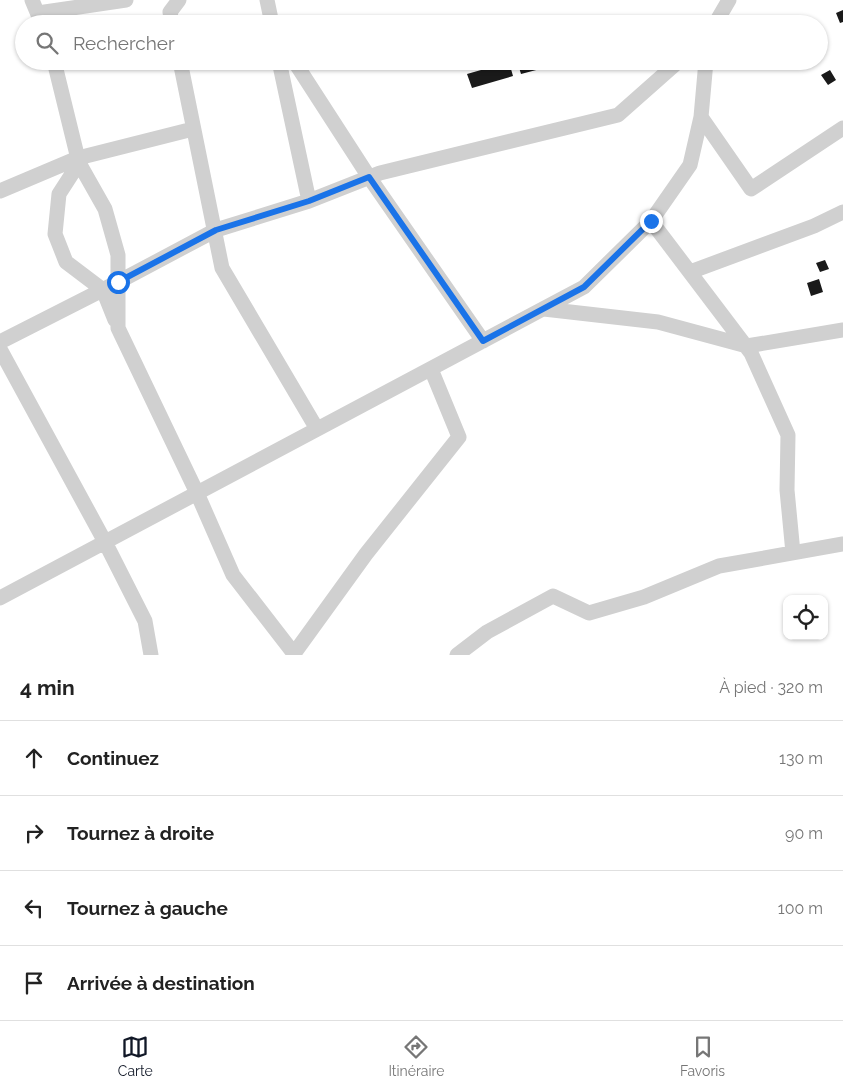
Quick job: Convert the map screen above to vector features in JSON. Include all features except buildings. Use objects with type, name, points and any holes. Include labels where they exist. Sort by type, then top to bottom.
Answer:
[{"type":"street","points":[[37,12],[126,0]]},
{"type":"street","points":[[170,15],[170,12],[179,0]]},
{"type":"street","points":[[266,0],[270,15]]},
{"type":"street","points":[[720,15],[729,0]]},
{"type":"street","points":[[56,70],[79,160],[105,208],[118,255],[118,328]]},
{"type":"street","points":[[182,70],[222,268],[317,429]]},
{"type":"street","points":[[282,70],[309,201]]},
{"type":"street","points":[[300,70],[369,177],[483,341]]},
{"type":"street","points":[[0,342],[214,231],[309,201],[389,170],[618,115],[669,70]]},
{"type":"street","points":[[1,597],[584,287],[651,221],[690,165],[701,117],[705,70]]},
{"type":"street","points":[[701,117],[751,189],[843,128]]},
{"type":"street","points":[[0,191],[79,160],[194,130]]},
{"type":"street","points":[[79,160],[59,194],[55,234],[66,262],[103,290],[118,328],[197,493],[233,575],[294,655],[366,554],[460,437],[431,369]]},
{"type":"street","points":[[690,272],[814,226],[843,212]]},
{"type":"street","points":[[651,221],[752,353],[788,435],[787,490],[793,553]]},
{"type":"street","points":[[544,309],[658,322],[747,346],[843,330]]},
{"type":"street","points":[[0,349],[105,542],[145,621],[150,655]]},
{"type":"street","points":[[457,655],[487,632],[553,596],[589,613],[644,597],[720,566],[843,544]]},
{"type":"route","points":[[118,282],[216,230],[309,201],[369,177],[483,341],[584,287],[651,221]]}]
